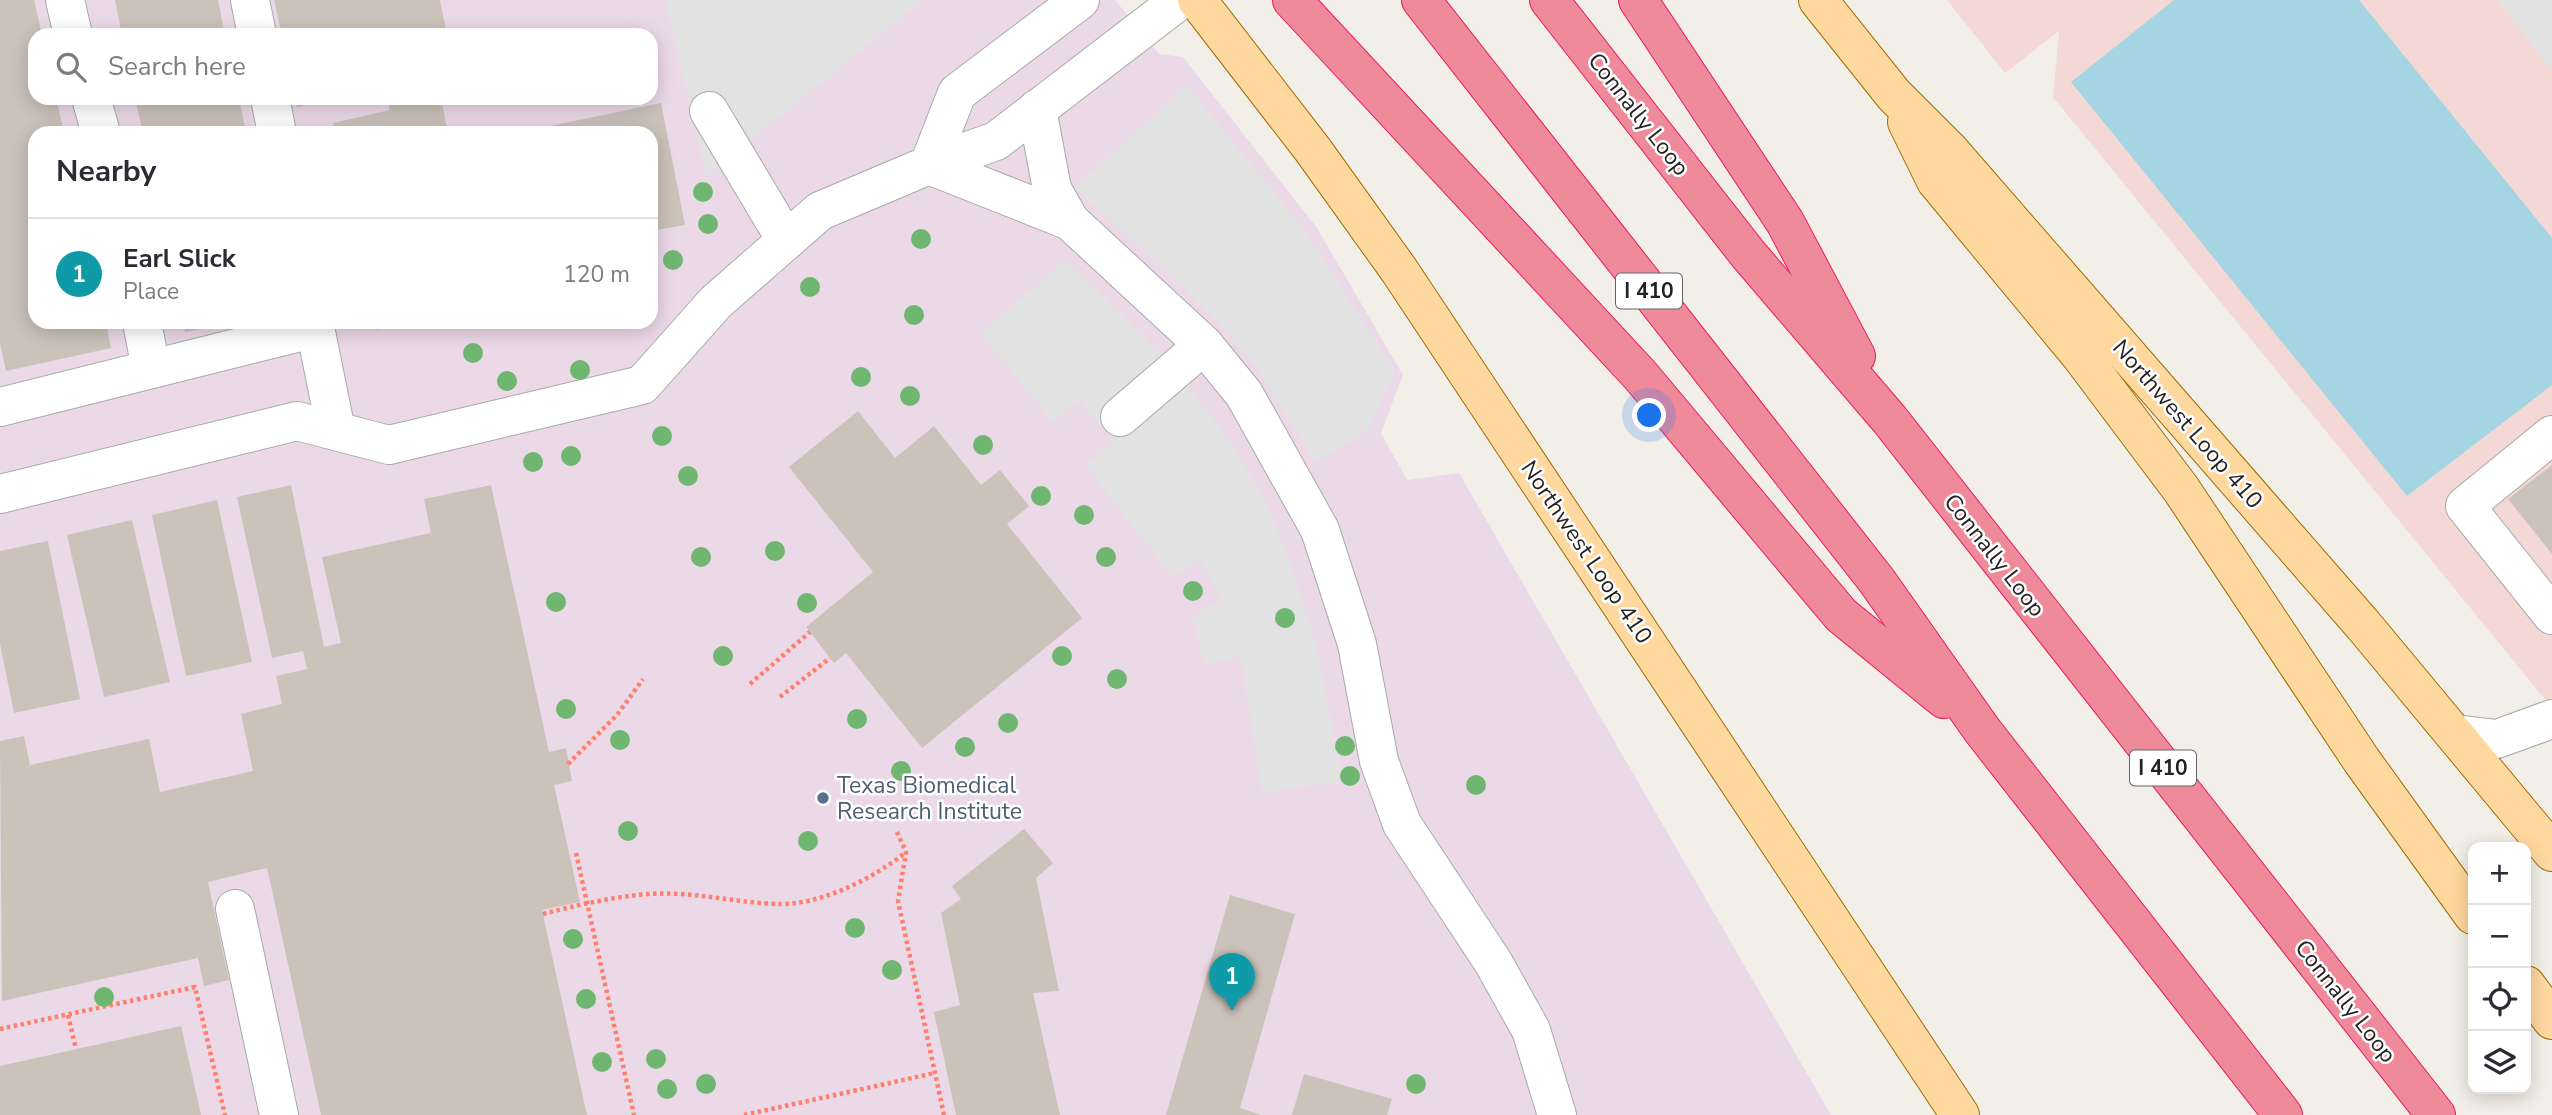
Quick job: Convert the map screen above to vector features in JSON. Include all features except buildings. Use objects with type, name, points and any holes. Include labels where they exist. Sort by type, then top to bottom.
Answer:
[{"type":"highway","points":[[1292,0],[1640,374],[1841,615],[1982,730]]},
{"type":"highway","name":"I 410","points":[[1421,0],[1877,581],[1982,730],[2283,1115]]},
{"type":"highway","name":"Connally Loop","points":[[1549,0],[1748,254],[1889,421],[2436,1115]]},
{"type":"highway","points":[[1638,0],[1785,222],[1889,421]]},
{"type":"main road","name":"Northwest Loop 410","points":[[1197,0],[1314,150],[1399,270],[1960,1115]]},
{"type":"main road","name":"Northwest Loop 410","points":[[1818,0],[1894,95],[1950,151],[2455,734],[2552,852]]},
{"type":"main road","points":[[1894,95],[1936,181],[2072,345],[2181,489],[2362,761],[2468,908]]},
{"type":"main road","points":[[2531,992],[2552,1020]]},
{"type":"lane","points":[[65,0],[71,28]]},
{"type":"lane","points":[[250,0],[256,28]]},
{"type":"lane","points":[[929,166],[957,93],[1080,0]]},
{"type":"lane","points":[[0,494],[297,421],[389,445],[642,385],[716,302],[820,211],[996,141],[1180,0]]},
{"type":"lane","points":[[93,105],[99,126]]},
{"type":"lane","points":[[271,105],[276,126]]},
{"type":"lane","points":[[1037,108],[1052,189],[1070,221],[1204,345],[1244,394],[1320,530],[1357,644],[1379,761],[1402,824],[1493,961],[1531,1030],[1557,1115]]},
{"type":"lane","points":[[709,111],[786,240]]},
{"type":"lane","points":[[929,166],[1070,221]]},
{"type":"lane","points":[[143,329],[151,369]]},
{"type":"lane","points":[[0,407],[300,329]]},
{"type":"lane","points":[[316,329],[336,431]]},
{"type":"lane","points":[[1119,417],[1204,345]]},
{"type":"lane","points":[[2552,435],[2465,506],[2552,615]]},
{"type":"lane","points":[[2455,734],[2497,740],[2552,719]]},
{"type":"lane","points":[[235,909],[279,1115]]},
{"type":"path","points":[[750,684],[810,632]]},
{"type":"path","points":[[780,697],[830,658]]},
{"type":"path","points":[[568,764],[618,715],[643,679]]},
{"type":"path","points":[[897,832],[906,852],[898,901],[944,1115]]},
{"type":"path","points":[[543,914],[585,903],[648,894],[705,894],[777,904],[799,901],[855,883],[886,869],[906,852]]},
{"type":"path","points":[[576,853],[634,1115]]},
{"type":"path","points":[[0,1029],[195,987],[225,1115]]},
{"type":"path","points":[[68,1015],[76,1049]]},
{"type":"path","points":[[744,1115],[935,1073]]},
{"type":"shaded area","name":"Texas Biomedical Research Institute","points":[[0,0],[1115,0],[1159,54],[1183,57],[1317,228],[1403,375],[1381,433],[1407,480],[1459,473],[1831,1115],[0,1115]]},
{"type":"shaded area","points":[[665,0],[923,0],[706,176]]},
{"type":"shaded area","points":[[1947,0],[2552,0],[2552,708],[2053,97],[2059,31],[2005,73]]},
{"type":"shaded area","points":[[2497,0],[2552,0],[2552,70]]},
{"type":"shaded area","points":[[1187,86],[1304,229],[1395,372],[1368,430],[1316,463],[1248,355],[1180,283],[1074,188]]},
{"type":"shaded area","points":[[1066,260],[1177,370],[1221,430],[1265,498],[1293,571],[1317,649],[1343,782],[1262,792],[1240,656],[1205,665],[1192,617],[1221,600],[1200,560],[1171,576],[1086,465],[1113,442],[1080,400],[1053,422],[980,333]]},
{"type":"water","points":[[2174,0],[2359,0],[2552,238],[2552,385],[2407,496],[2071,82]]},
{"type":"place","name":"Texas Biomedical Research Institute","points":[[823,798]]},
{"type":"place","name":"Earl Slick","points":[[1232,1011]]}]
